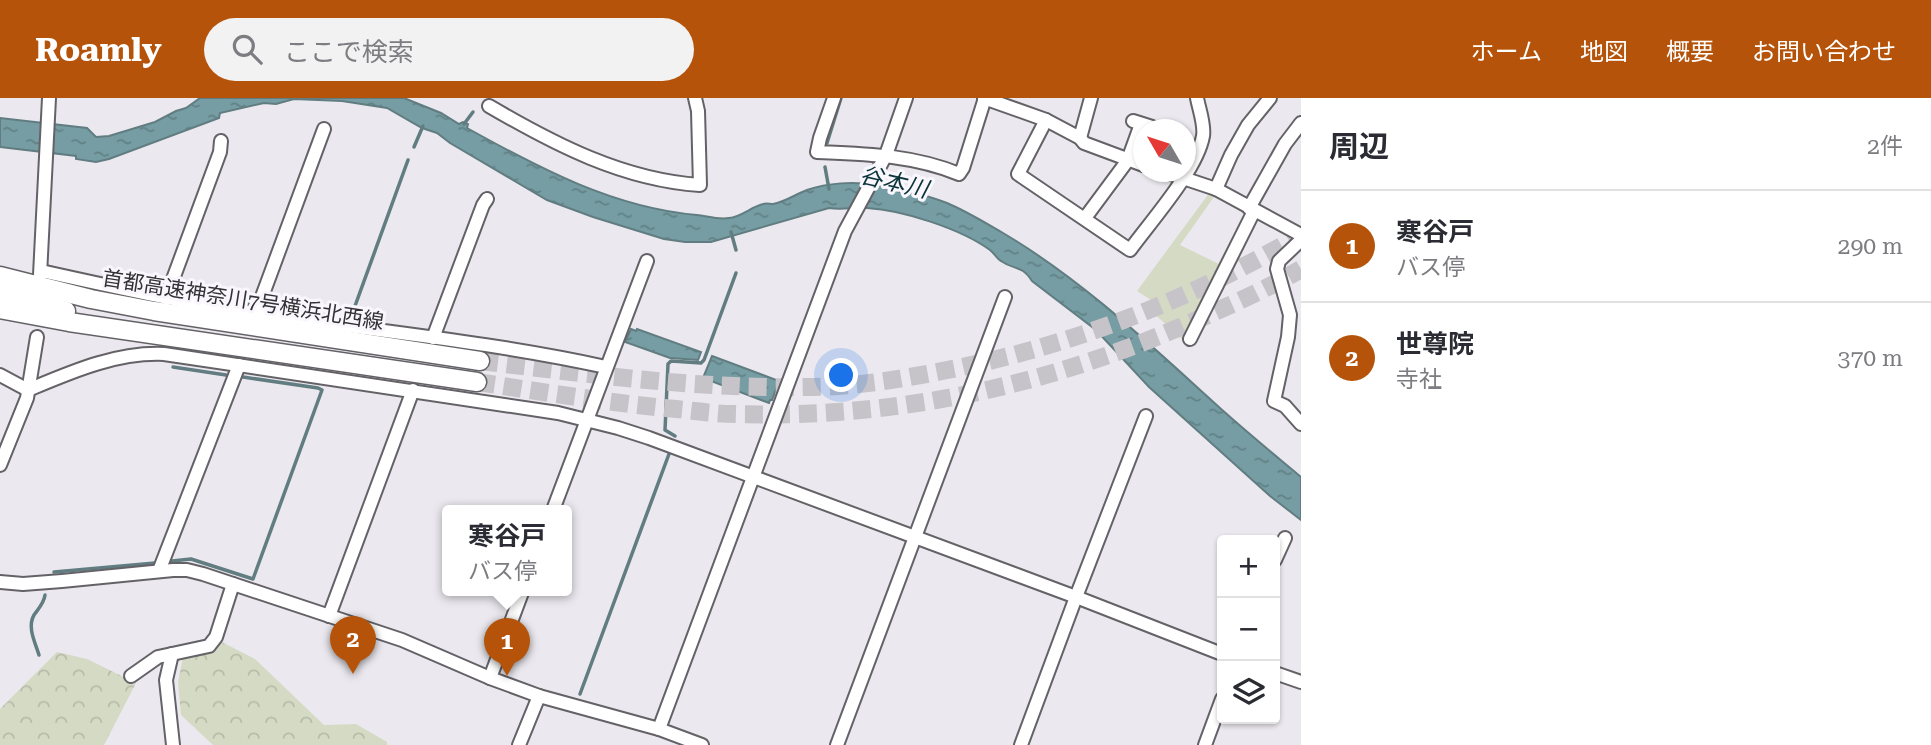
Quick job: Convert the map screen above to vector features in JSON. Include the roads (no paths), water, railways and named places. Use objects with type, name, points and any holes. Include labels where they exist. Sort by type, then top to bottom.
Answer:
[{"type":"highway","name":"首都高速神奈川7号横浜北西線","points":[[0,276],[91,299],[154,311],[480,360]]},
{"type":"highway","points":[[0,292],[151,333]]},
{"type":"highway","points":[[0,309],[477,382]]},
{"type":"street","points":[[489,106],[562,146],[596,160],[649,178],[700,185],[698,111],[695,98]]},
{"type":"street","points":[[834,98],[817,152],[929,163],[959,174],[985,98],[1046,120],[1080,138],[1084,143],[1133,161]]},
{"type":"street","points":[[659,729],[845,231],[884,158],[905,98]]},
{"type":"street","points":[[1080,138],[1091,98]]},
{"type":"street","points":[[1196,155],[1204,133],[1197,98]]},
{"type":"street","points":[[1216,189],[1248,125],[1270,98]]},
{"type":"street","points":[[49,100],[40,273],[256,313],[521,350],[606,367]]},
{"type":"street","points":[[1046,120],[1018,174],[1130,250],[1181,182]]},
{"type":"street","points":[[1190,339],[1252,209],[1286,144],[1301,123]]},
{"type":"street","points":[[256,313],[324,130]]},
{"type":"street","points":[[166,298],[220,152],[221,141]]},
{"type":"street","points":[[1085,218],[1128,160],[1133,147]]},
{"type":"street","points":[[1196,182],[1216,189],[1301,238],[1279,261],[1277,269],[1290,315],[1274,401],[1285,406],[1301,424]]},
{"type":"street","points":[[433,338],[487,199]]},
{"type":"street","points":[[555,505],[646,261]]},
{"type":"street","points":[[837,745],[1005,297]]},
{"type":"street","points":[[0,465],[28,390],[37,337]]},
{"type":"street","points":[[0,376],[28,390],[120,357],[164,354],[558,413],[649,438],[1217,651]]},
{"type":"street","points":[[159,571],[239,365]]},
{"type":"street","points":[[329,616],[413,390]]},
{"type":"street","points":[[1021,745],[1146,416]]},
{"type":"street","points":[[1280,549],[1285,538]]},
{"type":"street","points":[[0,582],[23,584],[187,570],[402,640],[539,696],[659,729],[702,745]]},
{"type":"street","points":[[131,676],[158,657],[209,646],[216,637],[233,584]]},
{"type":"street","points":[[490,678],[521,596]]},
{"type":"street","points":[[172,654],[166,680],[173,745]]},
{"type":"street","points":[[1280,675],[1301,682]]},
{"type":"street","points":[[519,745],[539,696]]},
{"type":"street","points":[[1205,745],[1217,713]]},
{"type":"water","points":[[200,98],[404,98],[441,113],[459,124],[468,124],[467,128],[494,143],[578,184],[636,204],[713,218],[733,217],[759,205],[777,203],[807,190],[841,183],[884,187],[947,203],[1031,251],[1084,289],[1301,477],[1301,520],[1270,496],[1149,387],[1096,330],[1024,272],[1006,264],[990,250],[964,235],[914,217],[867,208],[829,208],[711,242],[664,239],[547,200],[437,133],[422,128],[387,108],[342,101],[294,99],[220,113],[219,118],[96,162],[76,159],[76,156],[0,147],[0,118],[87,128],[96,137],[109,136],[155,122],[186,108]]},
{"type":"water","points":[[631,329],[701,352],[698,360],[670,358],[625,342]]},
{"type":"water","points":[[712,356],[779,381],[772,400],[769,403],[703,378]]},
{"type":"waterway","points":[[827,143],[841,98]]},
{"type":"waterway","points":[[464,124],[473,112]]},
{"type":"waterway","points":[[414,147],[423,126]]},
{"type":"waterway","points":[[268,306],[346,319],[351,317],[408,160]]},
{"type":"waterway","points":[[825,167],[829,189]]},
{"type":"waterway","points":[[731,232],[736,250]]},
{"type":"waterway","points":[[675,436],[665,430],[668,364],[671,361],[701,363],[704,360],[736,273]]},
{"type":"waterway","points":[[186,293],[251,304]]},
{"type":"waterway","points":[[173,367],[226,375]]},
{"type":"waterway","points":[[172,561],[191,559],[253,579],[322,390],[243,377]]},
{"type":"waterway","points":[[580,694],[669,454]]},
{"type":"waterway","points":[[54,572],[155,563]]},
{"type":"waterway","points":[[39,655],[31,624],[45,595]]},
{"type":"tunnel","points":[[480,361],[642,380],[724,386],[823,387],[891,380],[989,361],[1082,335],[1216,280],[1301,235]]},
{"type":"tunnel","points":[[477,382],[626,404],[727,414],[855,411],[915,403],[973,393],[1088,362],[1201,318],[1301,269]]},
{"type":"place","name":"世尊院","points":[[353,674]]},
{"type":"place","name":"寒谷戸","points":[[507,676]]},
{"type":"water label","name":"谷本川","points":[[894,182]]}]
